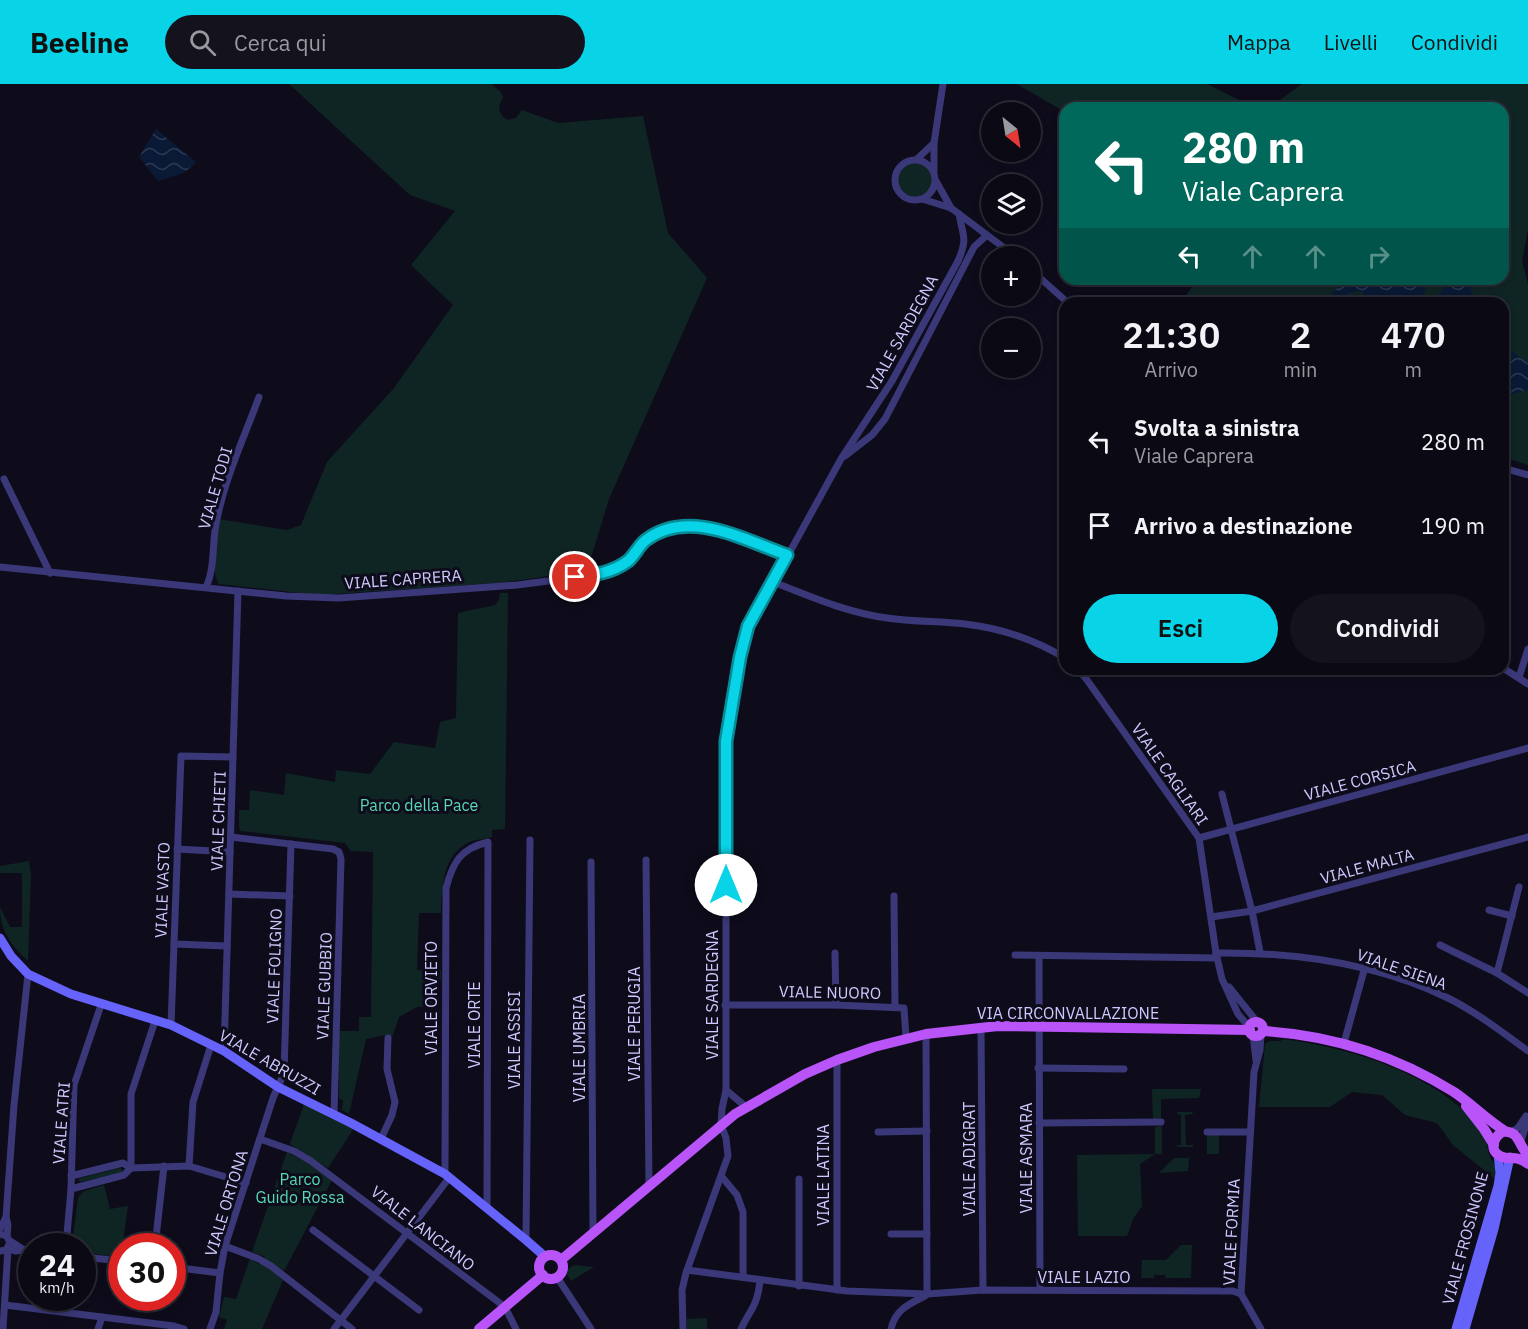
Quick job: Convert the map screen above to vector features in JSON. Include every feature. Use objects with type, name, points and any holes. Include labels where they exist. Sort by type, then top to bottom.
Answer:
[{"type":"main road","name":"VIA CIRCONVALLAZIONE","points":[[561,1260],[721,1125],[746,1107],[805,1074],[837,1060],[906,1038],[981,1027],[1038,1025],[1256,1030],[1308,1036],[1344,1044],[1408,1067],[1454,1092],[1517,1136],[1520,1145],[1528,1155]]},
{"type":"main road","name":"VIA CIRCONVALLAZIONE","points":[[1454,1092],[1484,1129],[1496,1150]]},
{"type":"main road","points":[[1508,1131],[1496,1136],[1496,1150],[1503,1157],[1519,1158],[1528,1164]]},
{"type":"main road","points":[[1510,1157],[1518,1151],[1520,1145]]},
{"type":"main road","points":[[550,1255],[561,1260],[563,1267],[557,1277],[549,1278],[543,1275],[540,1264],[543,1258],[550,1255]]},
{"type":"main road","points":[[479,1329],[543,1275]]},
{"type":"street","points":[[922,199],[932,191],[935,176],[934,143],[943,84]]},
{"type":"street","points":[[934,143],[916,159],[903,163],[898,168],[895,180],[901,195],[911,200],[922,199],[951,208],[1001,246]]},
{"type":"street","points":[[916,159],[927,163],[951,208]]},
{"type":"street","name":"VIALE SARDEGNA","points":[[721,1125],[726,1090],[726,741],[743,640],[748,626],[841,459],[892,381],[958,261],[965,245],[959,214]]},
{"type":"street","name":"VIALE SARDEGNA","points":[[841,459],[872,435],[885,419],[974,247],[987,235]]},
{"type":"street","points":[[1041,279],[1061,297]]},
{"type":"street","name":"VIALE TODI","points":[[206,588],[212,576],[216,524],[226,486],[259,397]]},
{"type":"street","points":[[1509,470],[1528,475]]},
{"type":"street","points":[[4,479],[50,573]]},
{"type":"street","name":"VIALE CAPRERA","points":[[0,567],[286,596],[339,598],[517,585],[595,575],[609,571],[628,560],[644,541],[661,530],[694,525],[724,532],[787,555]]},
{"type":"street","points":[[773,582],[829,604],[887,618],[967,624],[989,628],[1028,639],[1059,654]]},
{"type":"street","name":"VIALE CHIETI","points":[[224,1051],[238,591]]},
{"type":"street","points":[[1519,677],[1528,649]]},
{"type":"street","points":[[1509,671],[1528,684]]},
{"type":"street","name":"VIALE CAGLIARI","points":[[1083,675],[1199,838],[1222,979],[1256,1030]]},
{"type":"street","name":"VIALE CORSICA","points":[[1199,838],[1528,747]]},
{"type":"street","name":"VIALE VASTO","points":[[171,1024],[181,756],[233,757]]},
{"type":"street","points":[[1222,794],[1252,911],[1260,952]]},
{"type":"street","points":[[231,837],[291,844]]},
{"type":"street","name":"VIALE MALTA","points":[[1211,917],[1252,911],[1528,837]]},
{"type":"street","name":"VIALE ASSISI","points":[[526,1240],[530,840]]},
{"type":"street","name":"VIALE ORVIETO","points":[[447,1176],[446,888],[454,864],[462,853],[488,842]]},
{"type":"street","name":"VIALE ORTE","points":[[487,1208],[488,842]]},
{"type":"street","name":"VIALE GUBBIO","points":[[291,844],[333,849],[339,852],[341,859],[334,1114]]},
{"type":"street","name":"VIALE FOLIGNO","points":[[278,1087],[284,1073],[291,844]]},
{"type":"street","points":[[177,849],[230,852]]},
{"type":"street","name":"VIALE PERUGIA","points":[[646,860],[649,1187]]},
{"type":"street","name":"VIALE UMBRIA","points":[[591,862],[593,1233]]},
{"type":"street","points":[[1497,973],[1519,887]]},
{"type":"street","points":[[229,894],[290,896]]},
{"type":"street","points":[[894,896],[895,1006]]},
{"type":"street","points":[[1490,910],[1512,916]]},
{"type":"street","name":"VIALE ABRUZZI","points":[[0,938],[11,956],[28,974],[101,1005],[171,1024],[224,1051],[278,1087],[334,1114],[447,1176],[526,1240],[542,1254],[543,1258]]},
{"type":"street","points":[[174,944],[227,946]]},
{"type":"street","points":[[1440,945],[1497,973],[1528,993]]},
{"type":"street","name":"VIALE SIENA","points":[[1015,955],[1217,955],[1260,952],[1365,967],[1448,998],[1488,1021],[1528,1051]]},
{"type":"street","points":[[835,953],[836,1005]]},
{"type":"street","name":"VIALE ASMARA","points":[[1039,956],[1040,1290]]},
{"type":"street","points":[[1344,1044],[1365,967]]},
{"type":"street","points":[[3,1329],[8,1225],[6,1217],[14,1105],[28,974]]},
{"type":"street","name":"VIALE ATRI","points":[[67,1233],[71,1190],[74,1085],[101,1005]]},
{"type":"street","name":"VIALE NUORO","points":[[725,1005],[895,1006],[904,1008],[906,1038]]},
{"type":"street","points":[[71,1190],[124,1175],[131,1168],[130,1094],[155,1021]]},
{"type":"street","name":"VIALE ADIGRAT","points":[[981,1027],[983,1290]]},
{"type":"street","name":"VIALE FORMIA","points":[[1256,1030],[1241,1294],[1261,1329]]},
{"type":"street","points":[[926,1034],[927,1294]]},
{"type":"street","points":[[381,1139],[395,1102],[387,1069],[388,1038]]},
{"type":"street","points":[[189,1167],[193,1102],[211,1045]]},
{"type":"street","name":"VIALE LATINA","points":[[837,1060],[837,1290]]},
{"type":"street","points":[[1038,1068],[1124,1069]]},
{"type":"street","name":"VIALE ORTONA","points":[[210,1329],[216,1312],[225,1246],[278,1087]]},
{"type":"street","points":[[726,1090],[746,1107]]},
{"type":"street","points":[[1508,1131],[1518,1128],[1527,1112]]},
{"type":"street","points":[[1520,1145],[1527,1112]]},
{"type":"street","points":[[1039,1123],[1161,1122]]},
{"type":"street","points":[[683,1329],[682,1290],[687,1270],[728,1156],[726,1138],[721,1125]]},
{"type":"street","points":[[878,1132],[927,1131]]},
{"type":"street","points":[[1207,1132],[1250,1132]]},
{"type":"street","name":"VIALE LANCIANO","points":[[260,1139],[294,1151],[311,1161],[505,1307]]},
{"type":"street","name":"VIALE FROSINONE","points":[[1456,1329],[1498,1186],[1500,1173],[1496,1150]]},
{"type":"street","name":"VIALE FROSINONE","points":[[1464,1329],[1496,1219],[1510,1157]]},
{"type":"street","points":[[71,1176],[123,1163],[131,1168],[189,1167],[246,1183]]},
{"type":"street","points":[[156,1233],[164,1166]]},
{"type":"street","points":[[334,1329],[447,1176]]},
{"type":"street","points":[[722,1177],[737,1195],[742,1212],[743,1277]]},
{"type":"street","points":[[799,1179],[799,1286]]},
{"type":"street","points":[[0,1229],[6,1217]]},
{"type":"street","points":[[313,1230],[418,1310]]},
{"type":"street","points":[[891,1233],[927,1234]]},
{"type":"street","points":[[6,1240],[15,1251],[18,1251]]},
{"type":"street","points":[[6,1240],[0,1253],[6,1265]]},
{"type":"street","points":[[225,1246],[271,1266],[352,1329]]},
{"type":"street","points":[[186,1269],[220,1273]]},
{"type":"street","name":"VIALE LAZIO","points":[[687,1270],[837,1290],[927,1294],[983,1290],[1040,1290],[1233,1291],[1241,1294]]},
{"type":"street","points":[[557,1277],[591,1329]]},
{"type":"street","points":[[741,1329],[753,1311],[760,1281]]},
{"type":"street","name":"VIALE LAZIO","points":[[891,1329],[892,1321],[898,1312],[927,1294]]},
{"type":"street","points":[[5,1305],[184,1329]]},
{"type":"street","points":[[505,1307],[516,1329]]},
{"type":"street","points":[[98,1329],[102,1317]]},
{"type":"green space","points":[[289,84],[491,84],[501,92],[503,97],[499,110],[507,120],[516,118],[522,110],[558,123],[643,116],[668,233],[707,278],[609,499],[587,571],[498,583],[319,595],[219,584],[214,563],[218,519],[287,530],[301,525],[327,462],[394,388],[453,305],[411,265],[455,211],[410,195]]},
{"type":"green space","points":[[1017,84],[1207,84],[1243,102],[1059,102],[1059,108]]},
{"type":"green space","points":[[1302,84],[1528,84],[1528,229],[1522,261],[1528,284],[1528,465],[1509,459],[1509,297],[1185,297],[1193,285],[1509,285],[1509,102],[1277,102]]},
{"type":"green space","points":[[915,163],[927,168],[932,180],[927,192],[915,197],[903,192],[898,180],[903,168]]},
{"type":"green space","name":"Parco della Pace","points":[[500,593],[508,593],[505,829],[492,830],[492,837],[469,842],[460,848],[453,855],[445,873],[441,913],[419,913],[417,970],[441,970],[441,979],[437,980],[437,1006],[417,1007],[399,1017],[392,1037],[385,1035],[366,1039],[349,1114],[342,1110],[343,1100],[339,1099],[339,1031],[359,1031],[359,1017],[371,1017],[373,852],[351,851],[345,843],[241,831],[239,810],[249,810],[250,790],[284,795],[286,773],[335,782],[336,770],[370,774],[394,742],[435,748],[440,722],[456,718],[458,613],[495,605]]},
{"type":"green space","points":[[29,861],[31,875],[28,961],[16,949],[4,930],[0,907],[10,927],[22,927],[22,873],[0,873],[0,866]]},
{"type":"green space","points":[[1283,1039],[1337,1049],[1365,1057],[1419,1079],[1443,1094],[1465,1112],[1485,1135],[1489,1154],[1495,1167],[1495,1179],[1453,1145],[1437,1123],[1405,1115],[1382,1095],[1352,1092],[1330,1107],[1259,1107],[1265,1044],[1269,1041]]},
{"type":"green space","points":[[1152,1089],[1201,1089],[1199,1098],[1161,1099],[1161,1118],[1153,1119]]},
{"type":"green space","name":"Parco Guido Rossa","points":[[304,1104],[354,1128],[328,1168],[290,1144]]},
{"type":"green space","points":[[1177,1112],[1192,1112],[1193,1114],[1185,1115],[1186,1145],[1193,1145],[1193,1147],[1177,1147],[1181,1145],[1181,1115]]},
{"type":"green space","points":[[1162,1126],[1162,1154],[1155,1154],[1155,1127]]},
{"type":"green space","points":[[1219,1134],[1219,1154],[1207,1154],[1207,1135]]},
{"type":"green space","name":"Parco Guido Rossa","points":[[287,1152],[320,1169],[332,1180],[284,1271],[266,1260],[264,1256],[252,1252]]},
{"type":"green space","points":[[1155,1154],[1140,1164],[1142,1206],[1133,1219],[1127,1236],[1078,1236],[1077,1155]]},
{"type":"green space","points":[[1174,1158],[1189,1158],[1188,1171],[1159,1173]]},
{"type":"green space","points":[[120,1168],[123,1170],[121,1173],[81,1182],[78,1180],[80,1178]]},
{"type":"green space","points":[[104,1185],[110,1209],[128,1206],[124,1233],[108,1233],[108,1256],[96,1254],[96,1233],[74,1233],[78,1198],[84,1191]]},
{"type":"green space","points":[[1181,1245],[1192,1245],[1191,1278],[1166,1278],[1165,1275],[1154,1275],[1154,1278],[1141,1278],[1142,1260],[1166,1260]]},
{"type":"green space","points":[[250,1259],[259,1264],[263,1263],[283,1280],[262,1329],[224,1329],[227,1320],[219,1317],[224,1297],[236,1299]]},
{"type":"green space","points":[[574,1265],[594,1267],[571,1281],[565,1271]]},
{"type":"green space","points":[[707,1318],[707,1329],[687,1329],[687,1319]]},
{"type":"water","points":[[156,129],[196,162],[184,173],[158,181],[139,157]]},
{"type":"water","points":[[1342,285],[1423,285],[1426,289],[1423,297],[1366,297],[1361,291],[1349,293],[1344,297],[1332,297],[1332,292]]},
{"type":"water","points":[[1448,285],[1469,285],[1474,297],[1438,297]]},
{"type":"water","points":[[1509,349],[1528,363],[1528,390],[1509,395]]},
{"type":"route","points":[[575,577],[609,571],[628,560],[644,541],[661,530],[677,526],[694,525],[724,532],[787,555],[748,626],[743,640],[726,741],[726,885]]}]
